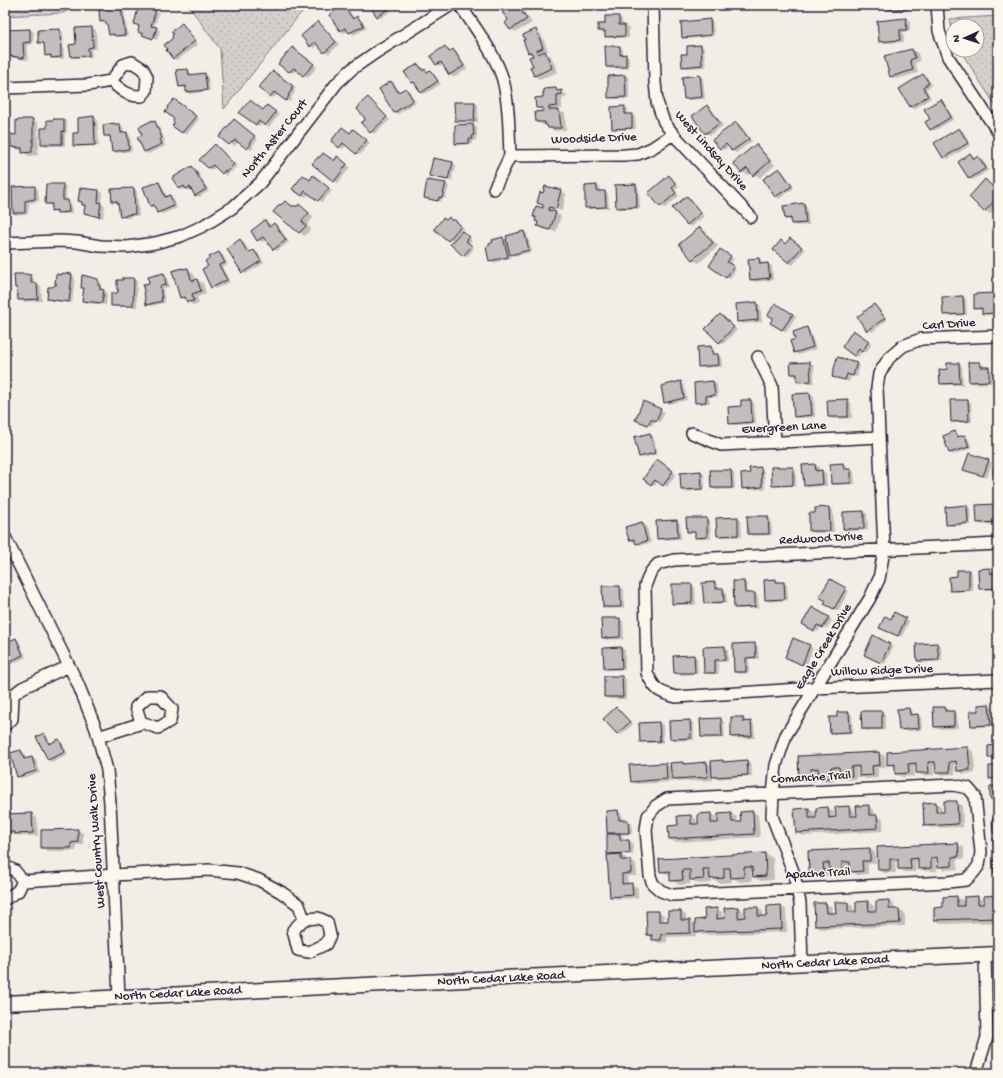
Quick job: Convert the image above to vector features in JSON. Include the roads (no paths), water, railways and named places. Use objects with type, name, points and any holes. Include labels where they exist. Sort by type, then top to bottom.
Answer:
[{"type":"main road","name":"North Cedar Lake Road","points":[[5,1003],[991,955]]},
{"type":"street","name":"North Aster Court","points":[[5,243],[59,241],[100,246],[127,247],[155,243],[180,236],[203,226],[232,208],[260,183],[337,83],[352,69],[451,5]]},
{"type":"street","points":[[460,5],[491,53],[502,79],[506,96],[510,156],[494,189]]},
{"type":"street","name":"West Lindsay Drive","points":[[653,5],[655,82],[657,102],[664,122],[673,134],[751,217]]},
{"type":"street","points":[[937,5],[939,31],[948,57],[998,132]]},
{"type":"street","points":[[5,88],[88,85],[111,81]]},
{"type":"street","name":"Woodside Drive","points":[[510,156],[638,154],[652,148],[673,134]]},
{"type":"street","name":"Carl Drive","points":[[903,346],[921,339],[998,336]]},
{"type":"street","name":"Eagle Creek Drive","points":[[802,964],[800,903],[794,874],[772,816],[776,765],[786,735],[870,598],[879,579],[884,550],[877,388],[879,374],[889,358],[903,346]]},
{"type":"street","points":[[758,357],[772,386],[775,443]]},
{"type":"street","name":"Evergreen Lane","points":[[692,433],[721,445],[879,437]]},
{"type":"street","name":"West Country Walk Drive","points":[[5,537],[78,684],[96,729],[107,770],[114,875],[119,997]]},
{"type":"street","name":"Redwood Drive","points":[[652,684],[647,673],[645,586],[650,572],[658,564],[674,560],[998,544]]},
{"type":"street","points":[[5,725],[12,719],[9,693],[69,666]]},
{"type":"street","name":"Willow Ridge Drive","points":[[652,684],[661,693],[676,697],[815,688],[998,680]]},
{"type":"street","points":[[98,737],[139,724],[141,722]]},
{"type":"street","name":"Comanche Trail","points":[[661,891],[654,884],[650,876],[646,830],[648,816],[656,806],[667,799],[953,785],[968,788],[975,796],[980,852],[979,865],[974,872]]},
{"type":"street","points":[[5,866],[15,871],[23,880]]},
{"type":"street","points":[[23,880],[209,870],[238,873],[259,880],[281,892],[298,905],[304,918]]},
{"type":"street","name":"Apache Trail","points":[[661,891],[672,895],[948,882],[966,880],[974,872]]},
{"type":"street","points":[[5,899],[18,891],[23,880]]},
{"type":"street","points":[[976,1073],[987,1037],[992,1027],[991,955]]}]
